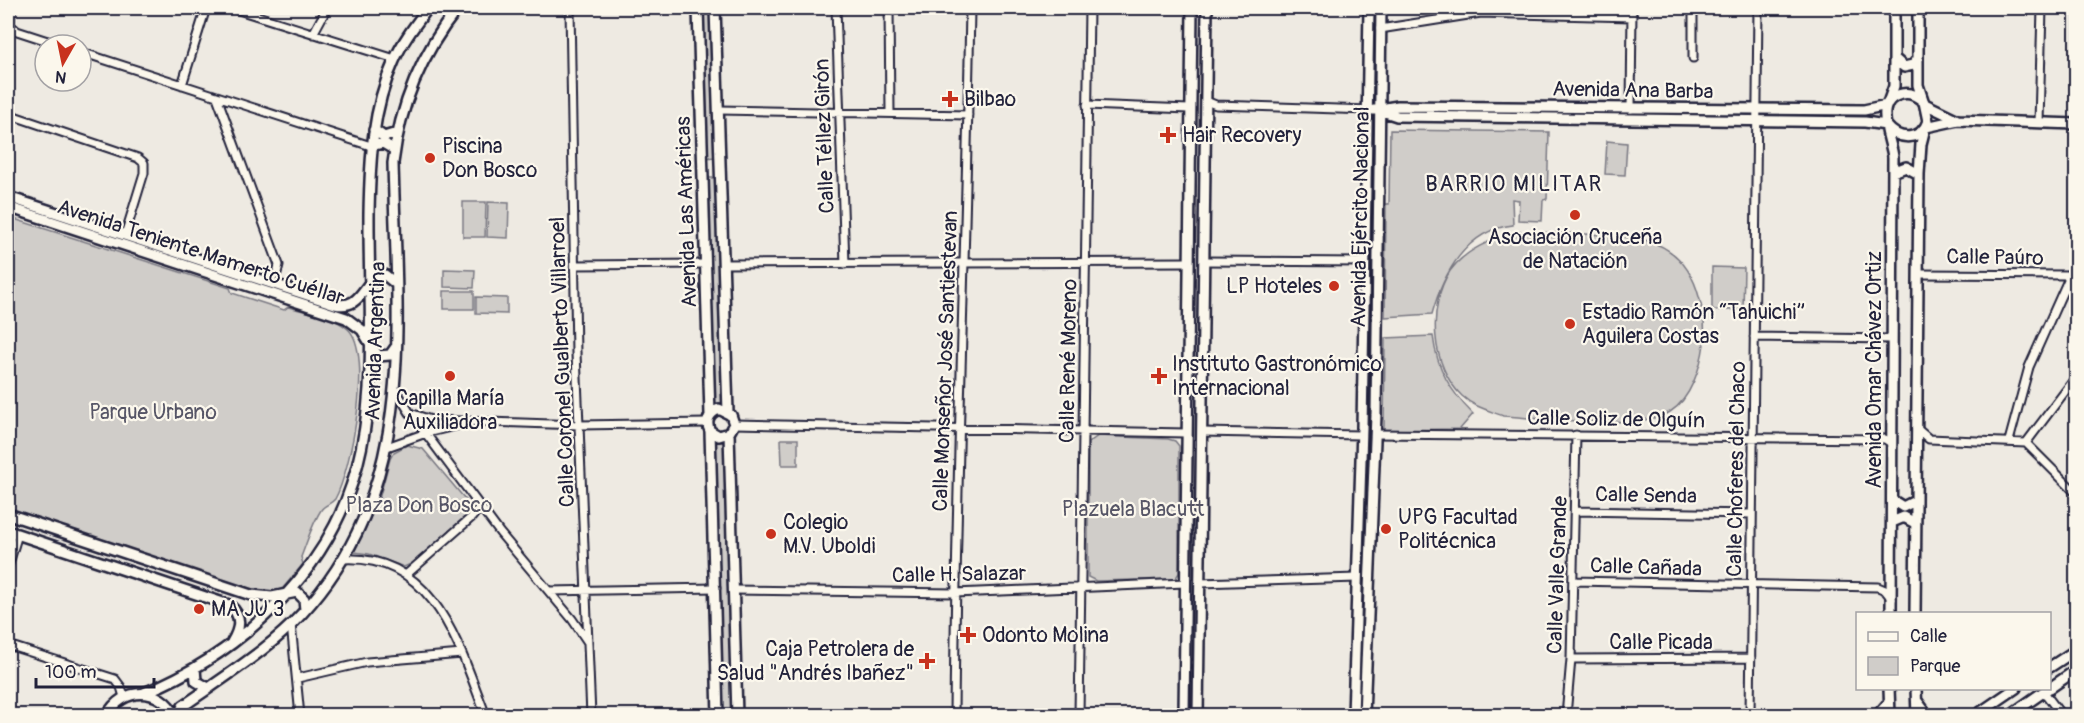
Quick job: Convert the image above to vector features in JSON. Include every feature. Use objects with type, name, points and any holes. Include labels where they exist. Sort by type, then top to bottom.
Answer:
[{"type":"street","points":[[11,8],[10,25],[17,31],[33,36]]},
{"type":"street","points":[[182,85],[206,8]]},
{"type":"street","points":[[232,8],[395,59]]},
{"type":"street","points":[[313,34],[327,8]]},
{"type":"street","name":"Avenida Argentina","points":[[124,697],[144,693],[195,668],[230,646],[260,622],[289,592],[313,564],[331,536],[355,479],[367,428],[371,344],[369,284],[371,147],[374,130],[395,59],[428,8]]},
{"type":"street","name":"Avenida Argentina","points":[[177,716],[183,706],[270,645],[305,610],[344,559],[364,520],[378,484],[387,447],[395,389],[395,150],[397,133],[407,98],[424,57],[458,8]]},
{"type":"street","name":"Calle Coronel Gualberto Villarroel","points":[[570,8],[574,265],[591,716]]},
{"type":"street","name":"Avenida Las Américas","points":[[698,8],[718,716]]},
{"type":"street","name":"Avenida Las Américas","points":[[715,8],[728,412]]},
{"type":"street","name":"Calle Téllez Girón","points":[[836,8],[845,264]]},
{"type":"street","points":[[889,8],[890,113]]},
{"type":"street","name":"Calle Monseñor José Santiestevan","points":[[954,716],[958,429],[965,263],[970,8]]},
{"type":"street","name":"Calle René Moreno","points":[[1079,716],[1089,8]]},
{"type":"street","points":[[1184,716],[1187,262],[1192,8]]},
{"type":"street","points":[[1198,716],[1207,8]]},
{"type":"street","name":"Avenida Ejército Nacional","points":[[1353,716],[1369,8]]},
{"type":"street","name":"Avenida Ejército Nacional","points":[[1365,716],[1375,434],[1381,8]]},
{"type":"street","points":[[1624,112],[1632,8]]},
{"type":"street","points":[[1693,8],[1693,57]]},
{"type":"street","name":"Calle Choferes del Chaco","points":[[1750,716],[1758,8]]},
{"type":"street","points":[[1894,8],[1894,86],[1884,115],[1886,126],[1898,136],[1913,137],[1926,127],[1958,120],[2076,124]]},
{"type":"street","points":[[1918,8],[1918,85],[1928,115],[1926,127]]},
{"type":"street","points":[[2039,123],[2042,8]]},
{"type":"street","points":[[1380,29],[1481,10],[1632,17]]},
{"type":"street","points":[[93,56],[371,147],[383,143],[395,150]]},
{"type":"street","points":[[1894,59],[1904,67],[1913,65],[1918,59]]},
{"type":"street","points":[[1191,76],[1196,95],[1206,99]]},
{"type":"street","points":[[1887,104],[1892,98],[1905,93],[1918,97],[1924,103],[1958,120]]},
{"type":"street","points":[[217,97],[279,265],[277,273],[268,282]]},
{"type":"street","name":"Avenida Ana Barba","points":[[1206,99],[1218,105],[1368,110],[1398,106],[1527,112],[1864,110],[1887,104]]},
{"type":"street","points":[[1087,105],[1189,109],[1199,114],[1206,129]]},
{"type":"street","points":[[720,110],[968,115]]},
{"type":"street","name":"Avenida Ana Barba","points":[[1624,112],[1757,121],[1864,122],[1886,126]]},
{"type":"street","points":[[8,114],[138,158],[144,163],[144,172],[125,235]]},
{"type":"street","name":"Avenida Omar Chávez Ortiz","points":[[1886,126],[1892,143],[1893,172],[1891,612]]},
{"type":"street","name":"Avenida Omar Chávez Ortiz","points":[[1915,612],[1919,174],[1921,144],[1926,127]]},
{"type":"street","points":[[374,130],[384,136],[397,133]]},
{"type":"street","points":[[702,168],[721,167]]},
{"type":"street","points":[[1893,172],[1906,167],[1919,174]]},
{"type":"street","name":"Avenida Teniente Mamerto Cuéllar","points":[[8,196],[342,306],[355,302],[369,284],[382,275],[390,277],[396,284]]},
{"type":"street","name":"Avenida Teniente Mamerto Cuéllar","points":[[8,207],[346,318],[362,330],[374,353],[383,357],[390,355],[396,345]]},
{"type":"street","points":[[724,264],[1187,262],[1197,252],[1204,260],[1364,262],[1371,268],[1378,262]]},
{"type":"street","points":[[2009,441],[2029,367],[2076,262]]},
{"type":"street","points":[[574,265],[705,264]]},
{"type":"street","name":"Calle Paúro","points":[[1919,274],[2071,274]]},
{"type":"street","points":[[1754,337],[1892,339]]},
{"type":"street","points":[[2026,443],[2076,377]]},
{"type":"street","points":[[395,389],[410,413],[480,507],[588,643]]},
{"type":"street","points":[[709,423],[719,409],[728,412],[734,424]]},
{"type":"street","points":[[410,413],[431,420],[469,423],[579,425],[709,423]]},
{"type":"street","points":[[387,447],[426,433],[469,423]]},
{"type":"street","points":[[709,423],[719,436],[729,433]]},
{"type":"street","points":[[734,424],[1186,432],[1194,424],[1202,432],[1375,434]]},
{"type":"street","points":[[734,424],[729,433],[737,716]]},
{"type":"street","points":[[1916,428],[1929,439],[2026,443],[2076,493]]},
{"type":"street","points":[[1361,434],[1375,434]]},
{"type":"street","name":"Calle Soliz de Olguín","points":[[1375,434],[1576,435],[1885,440],[1891,442]]},
{"type":"street","name":"Calle Valle Grande","points":[[1566,716],[1571,659],[1576,435]]},
{"type":"street","points":[[1892,500],[1903,507],[1915,501]]},
{"type":"street","points":[[407,574],[472,518],[480,507]]},
{"type":"street","name":"Calle Senda","points":[[1575,511],[1752,514]]},
{"type":"street","points":[[8,514],[251,595],[272,597],[297,592],[304,599],[305,610]]},
{"type":"street","points":[[1892,522],[1904,517],[1915,523]]},
{"type":"street","points":[[8,531],[113,565],[233,608],[240,621],[239,629],[230,646]]},
{"type":"street","points":[[8,567],[18,534]]},
{"type":"street","points":[[113,565],[118,550]]},
{"type":"street","points":[[344,559],[362,558],[407,574],[419,583],[447,622],[483,708],[483,716]]},
{"type":"street","points":[[1185,584],[1192,576],[1200,583],[1357,578],[1364,570],[1371,573]]},
{"type":"street","points":[[1357,578],[1363,588],[1370,586]]},
{"type":"street","name":"Calle Cañada","points":[[1573,581],[1751,586],[1878,586],[1892,600]]},
{"type":"street","name":"Calle H. Salazar","points":[[732,590],[955,593],[1185,584]]},
{"type":"street","points":[[549,591],[716,588]]},
{"type":"street","points":[[291,624],[300,716]]},
{"type":"street","points":[[8,645],[115,679],[124,697],[114,704],[107,716]]},
{"type":"street","points":[[2051,666],[2076,650]]},
{"type":"street","points":[[298,678],[367,662],[462,654]]},
{"type":"street","name":"Calle Picada","points":[[1571,659],[1751,658]]},
{"type":"street","points":[[195,668],[196,681],[208,688]]},
{"type":"street","points":[[2051,687],[2076,670]]},
{"type":"street","points":[[1889,690],[1890,716]]},
{"type":"street","points":[[1916,690],[1917,716]]},
{"type":"street","points":[[1975,716],[2013,690]]},
{"type":"street","points":[[2009,716],[2047,690],[2062,716]]},
{"type":"street","points":[[144,693],[161,698],[177,716]]},
{"type":"street","points":[[1916,700],[1928,716]]},
{"type":"street","points":[[1877,716],[1889,702]]},
{"type":"green space","points":[[700,8],[711,8],[717,157],[704,158]]},
{"type":"green space","points":[[1390,130],[1549,132],[1547,199],[1543,200],[1542,221],[1518,220],[1519,200],[1512,199],[1513,225],[1482,235],[1459,256],[1443,284],[1432,314],[1385,317],[1386,204],[1389,204]]},
{"type":"green space","points":[[1607,141],[1627,143],[1625,175],[1605,174]]},
{"type":"green space","points":[[705,178],[719,178],[726,408],[712,408]]},
{"type":"green space","points":[[463,202],[486,202],[485,237],[463,237]]},
{"type":"green space","points":[[488,202],[509,203],[508,238],[487,237]]},
{"type":"green space","name":"Parque Urbano","points":[[8,217],[230,288],[232,293],[284,310],[288,307],[328,318],[348,329],[356,342],[360,386],[353,439],[347,464],[335,499],[322,508],[315,521],[301,557],[303,564],[283,588],[264,596],[8,512]]},
{"type":"green space","name":"Estadio Ramón “Tahuichi” Aguilera Costas","points":[[1517,232],[1637,238],[1667,249],[1679,259],[1689,272],[1697,290],[1705,330],[1703,353],[1694,381],[1684,399],[1677,406],[1670,412],[1656,417],[1614,422],[1589,422],[1503,416],[1476,406],[1462,396],[1444,369],[1436,336],[1438,301],[1443,285],[1456,263],[1472,251],[1498,238]]},
{"type":"green space","points":[[1712,267],[1744,268],[1743,310],[1712,310]]},
{"type":"green space","points":[[444,269],[475,270],[474,288],[444,287]]},
{"type":"green space","points":[[444,291],[474,291],[474,309],[444,309]]},
{"type":"green space","points":[[476,297],[507,298],[507,314],[476,313]]},
{"type":"green space","points":[[1433,336],[1441,369],[1446,379],[1473,414],[1460,429],[1384,430],[1385,338]]},
{"type":"green space","name":"Plazuela Blacutt","points":[[1098,436],[1168,439],[1175,441],[1179,446],[1179,573],[1175,579],[1096,581],[1088,577],[1088,443]]},
{"type":"green space","points":[[726,438],[734,715],[721,715],[712,439]]},
{"type":"green space","points":[[781,439],[798,439],[798,465],[782,465]]},
{"type":"green space","name":"Plaza Don Bosco","points":[[407,445],[423,449],[470,505],[468,514],[413,563],[404,567],[369,554],[354,552],[379,499],[390,459],[394,452]]},
{"type":"place","name":"Bilbao","points":[[950,99]]},
{"type":"place","name":"Hair Recovery","points":[[1168,135]]},
{"type":"place","name":"Piscina Don Bosco","points":[[430,158]]},
{"type":"place","name":"Asociación Cruceña de Natación","points":[[1575,215]]},
{"type":"place","name":"LP Hoteles","points":[[1334,286]]},
{"type":"place","name":"Estadio Ramón “Tahuichi” Aguilera Costas","points":[[1570,324]]},
{"type":"place","name":"Capilla María Auxiliadora","points":[[450,376]]},
{"type":"place","name":"Instituto Gastronómico Internacional","points":[[1159,376]]},
{"type":"place","name":"UPG Facultad Politécnica","points":[[1386,529]]},
{"type":"place","name":"Colegio M.V. Uboldi","points":[[771,534]]},
{"type":"place","name":"MA JU 3","points":[[199,609]]},
{"type":"place","name":"Odonto Molina","points":[[968,635]]},
{"type":"place","name":"Caja Petrolera de Salud \"Andrés Ibañez\"","points":[[927,661]]},
{"type":"district","name":"BARRIO MILITAR","points":[[1514,183]]}]
